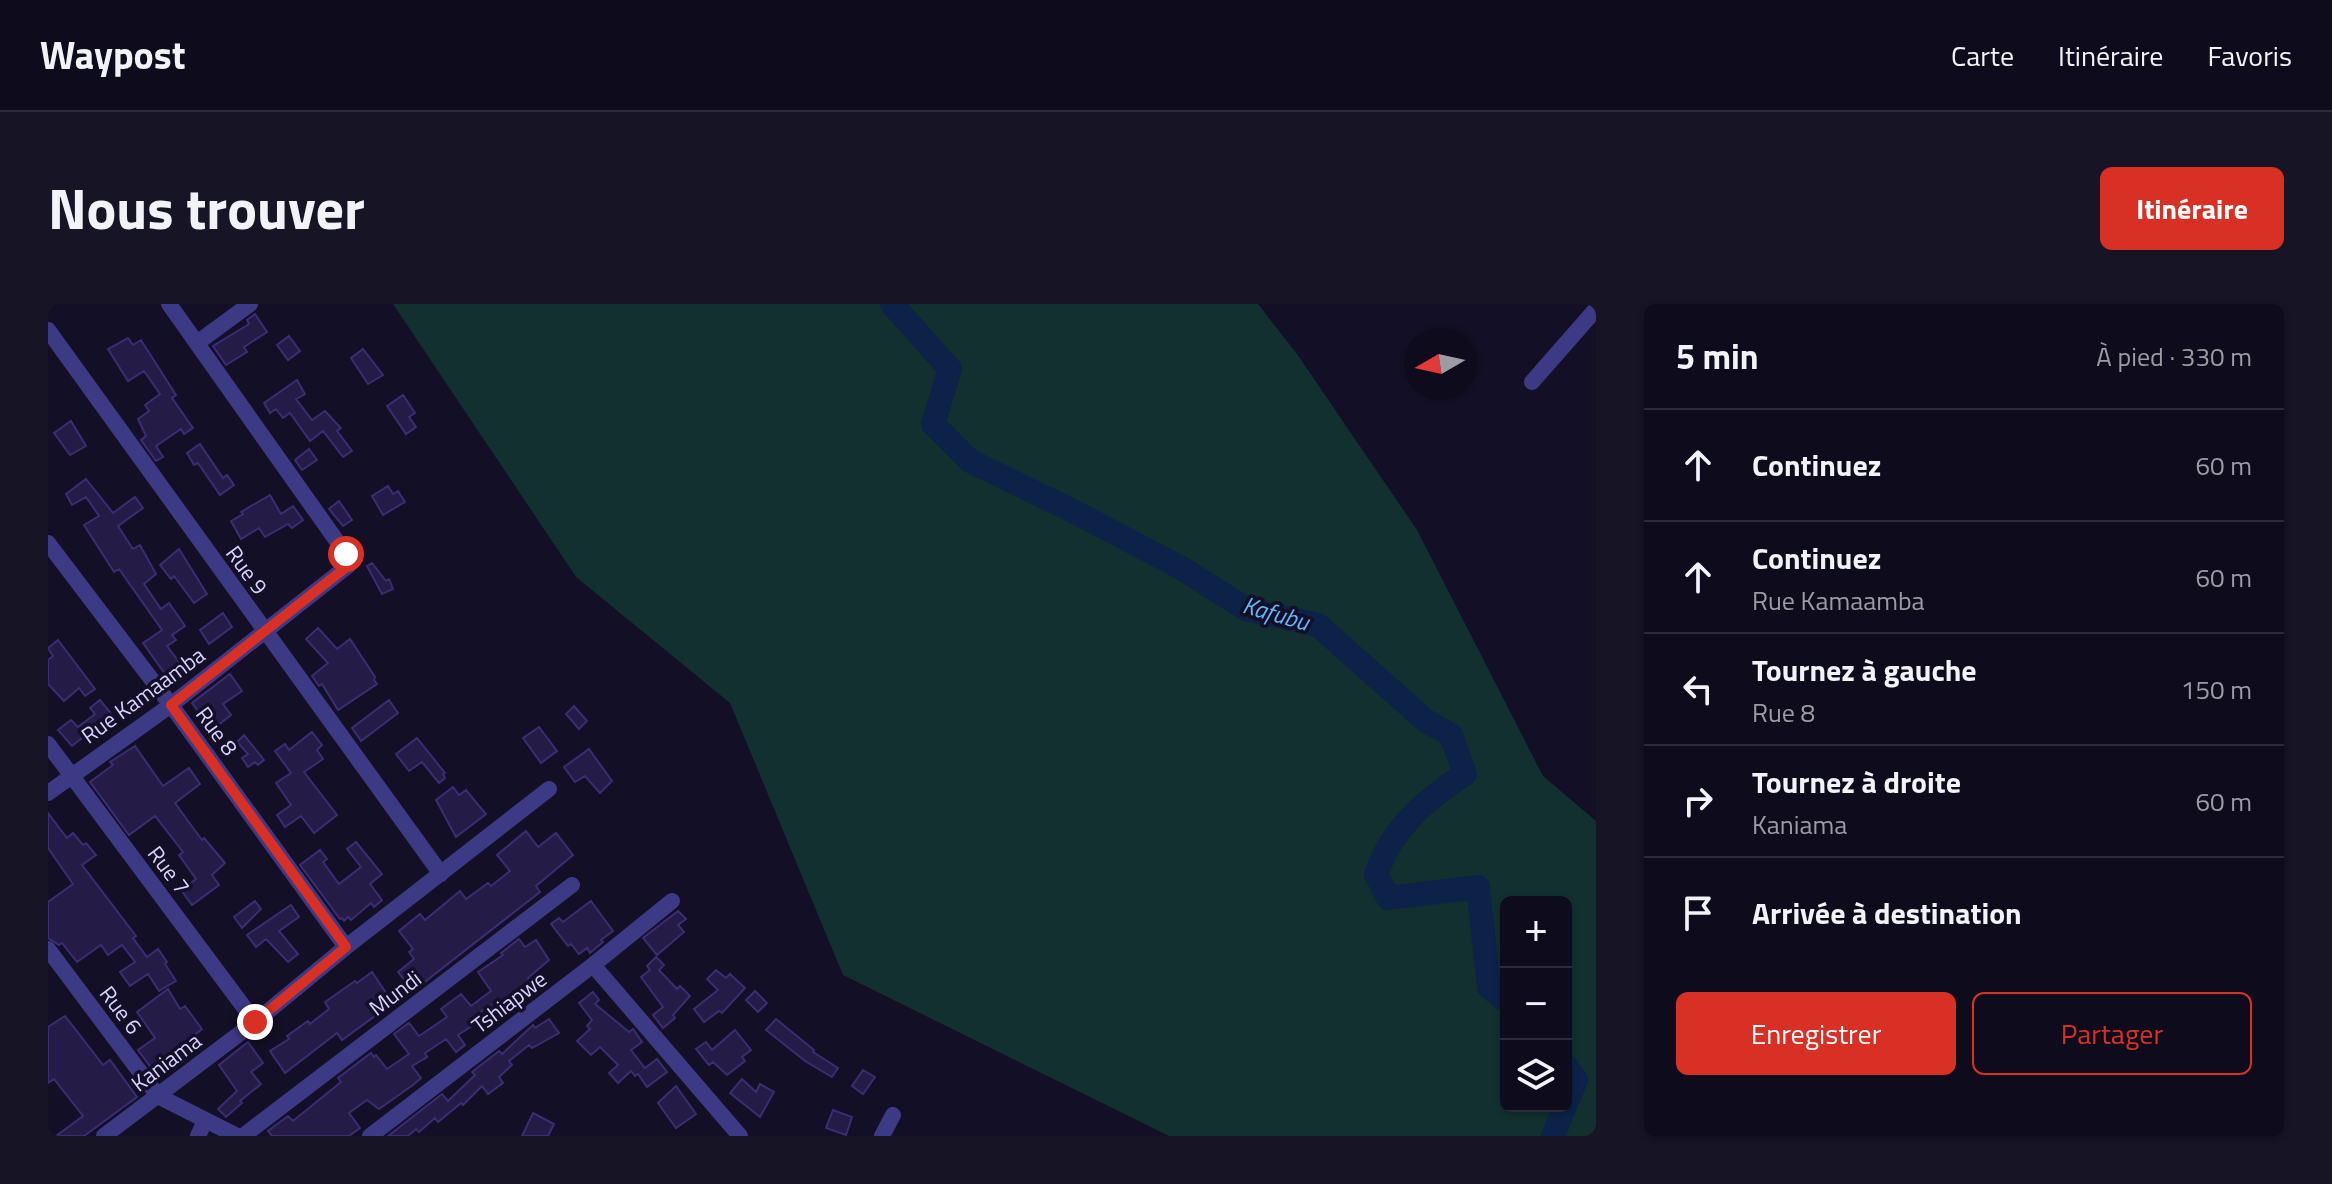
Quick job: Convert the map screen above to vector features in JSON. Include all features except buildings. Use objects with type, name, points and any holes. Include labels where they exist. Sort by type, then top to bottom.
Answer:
[{"type":"street","points":[[169,304],[197,343],[250,304]]},
{"type":"street","points":[[1532,382],[1596,309]]},
{"type":"street","name":"Rue 9","points":[[48,330],[441,874]]},
{"type":"street","name":"Rue Kamaamba","points":[[48,793],[171,705],[349,565],[350,560],[197,343]]},
{"type":"street","name":"Rue 8","points":[[48,543],[171,705],[346,947]]},
{"type":"street","name":"Rue 7","points":[[48,744],[255,1022]]},
{"type":"street","name":"Kaniama","points":[[104,1136],[255,1022],[549,789]]},
{"type":"street","name":"Mundi","points":[[240,1136],[572,885]]},
{"type":"street","name":"Tshiapwe","points":[[370,1136],[672,901]]},
{"type":"street","name":"Rue 6","points":[[48,949],[158,1096]]},
{"type":"street","points":[[593,965],[740,1136]]},
{"type":"street","points":[[158,1096],[202,1129],[240,1136]]},
{"type":"street","points":[[882,1136],[893,1115]]},
{"type":"green space","points":[[393,304],[1258,304],[1297,354],[1417,530],[1543,776],[1596,821],[1596,1136],[1169,1136],[843,975],[730,703],[576,577]]},
{"type":"waterway","name":"Kafubu","points":[[892,304],[950,369],[933,424],[970,461],[1183,569],[1246,609],[1318,625],[1426,721],[1451,735],[1465,774],[1412,816],[1391,842],[1376,874],[1388,898],[1478,887],[1489,987],[1500,996]]},
{"type":"waterway","name":"Kafubu","points":[[1572,1074],[1576,1080],[1572,1090]]},
{"type":"waterway","name":"Kafubu","points":[[1553,1136],[1563,1112]]},
{"type":"route","points":[[255,1022],[346,947],[171,705],[349,565],[346,554]]}]
